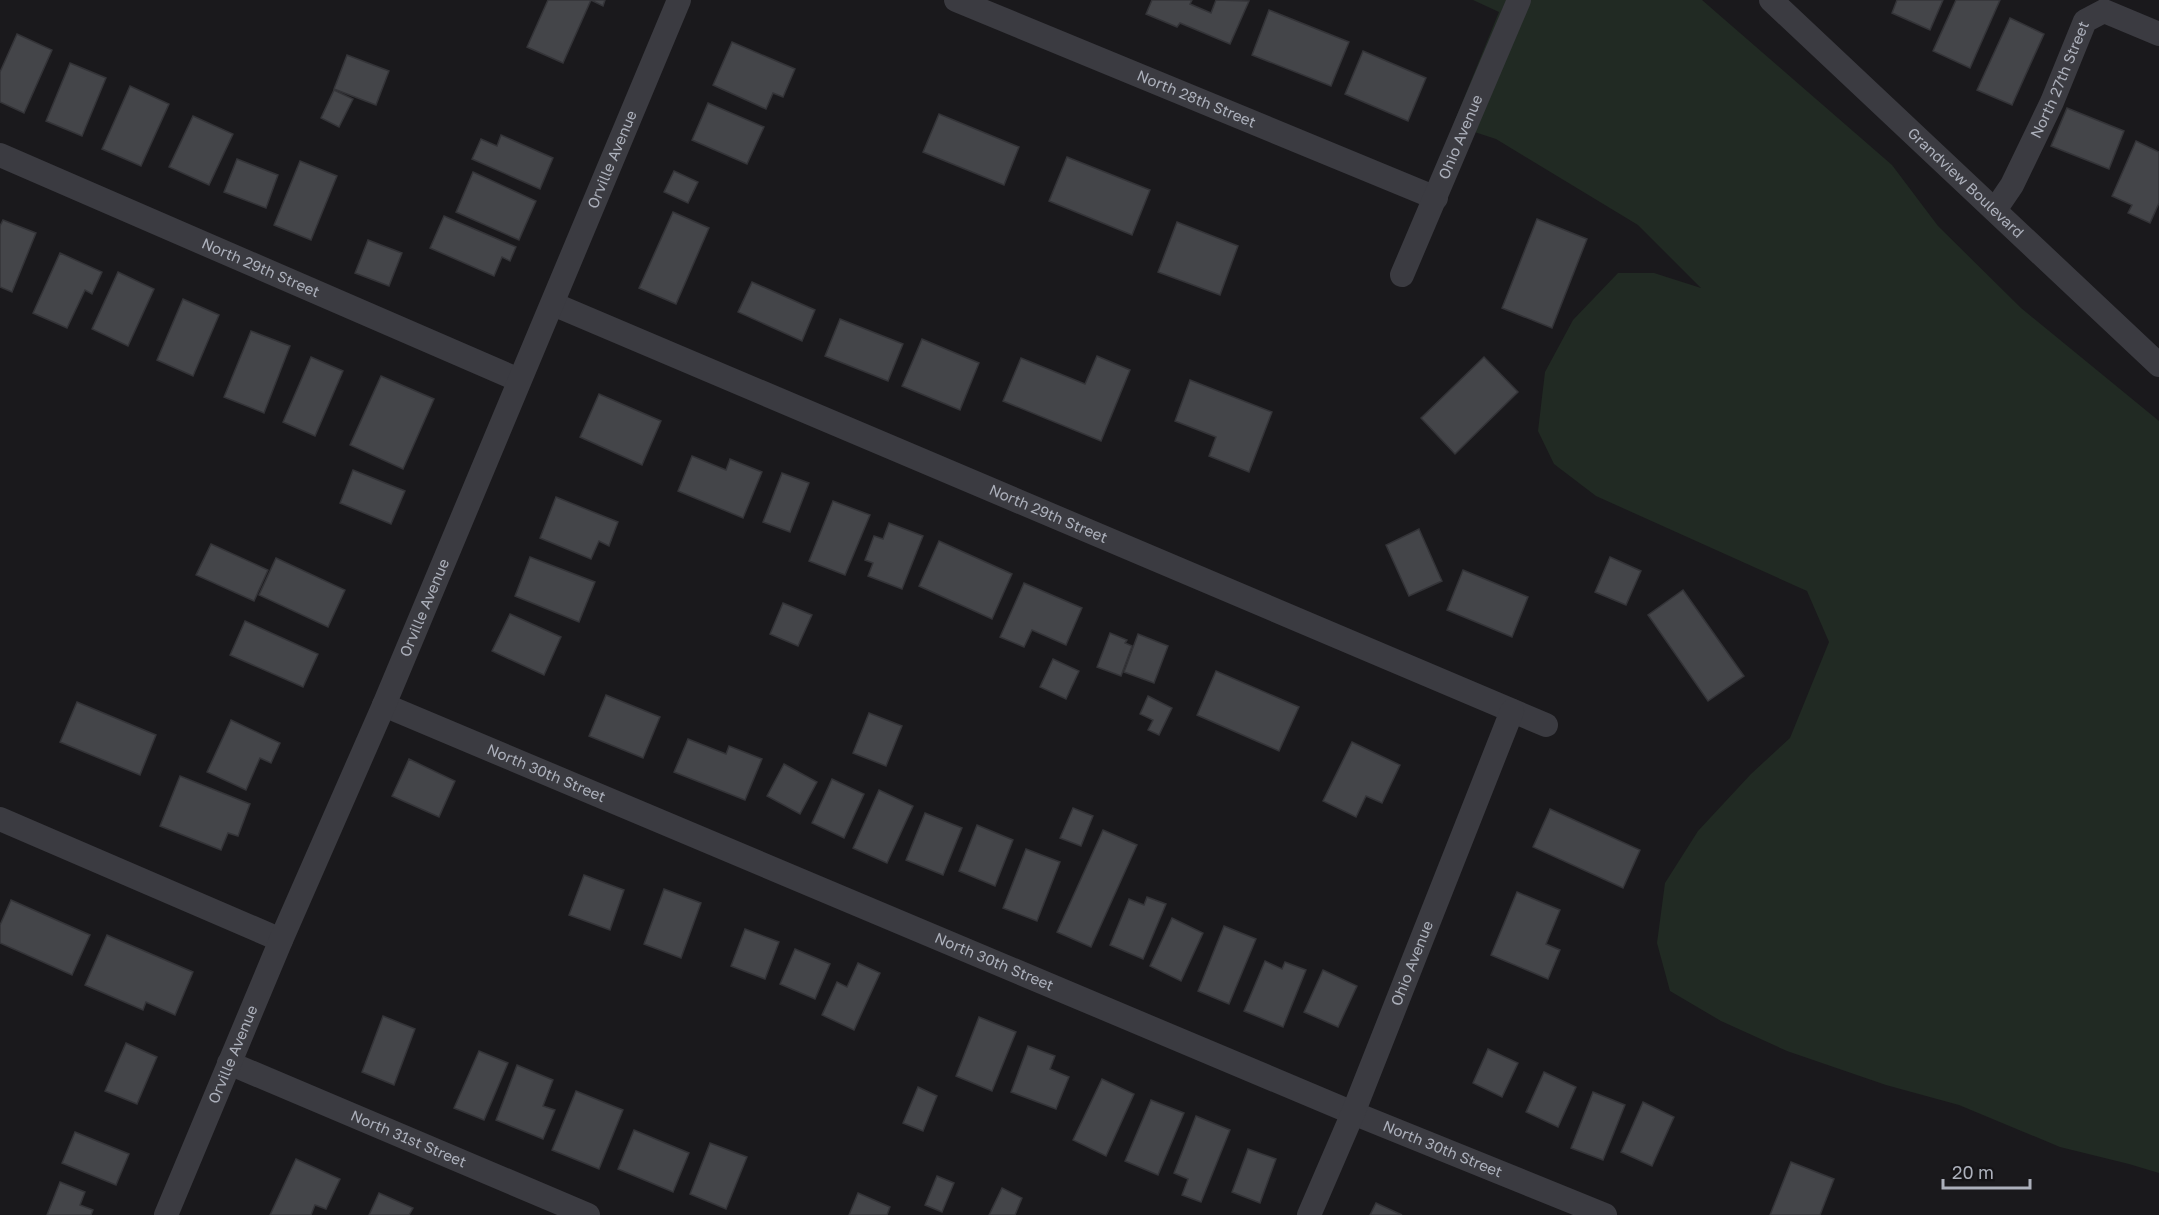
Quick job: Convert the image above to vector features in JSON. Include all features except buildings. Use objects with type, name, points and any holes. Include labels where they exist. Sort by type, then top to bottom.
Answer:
[{"type":"street","name":"Orville Avenue","points":[[166,1215],[281,940],[384,705],[679,0]]},
{"type":"street","name":"North 28th Street","points":[[956,0],[1436,198]]},
{"type":"street","name":"Ohio Avenue","points":[[1402,275],[1519,0]]},
{"type":"street","name":"Grandview Boulevard","points":[[1771,0],[2159,365]]},
{"type":"street","name":"North 27th Street","points":[[1995,210],[2012,185],[2052,102],[2085,21],[2104,11],[2159,34]]},
{"type":"street","name":"North 29th Street","points":[[0,155],[519,380]]},
{"type":"street","name":"North 29th Street","points":[[553,304],[1546,724]]},
{"type":"street","name":"North 30th Street","points":[[384,705],[1353,1113],[1605,1215]]},
{"type":"street","name":"Ohio Avenue","points":[[1309,1215],[1353,1113],[1512,711]]},
{"type":"street","points":[[0,819],[281,940]]},
{"type":"street","name":"North 31st Street","points":[[229,1063],[588,1215]]},
{"type":"shaded area","points":[[1473,0],[1702,0],[1892,165],[1938,226],[2021,308],[2159,421],[2159,1173],[2060,1147],[1959,1105],[1886,1085],[1787,1051],[1721,1021],[1670,991],[1657,943],[1665,883],[1698,831],[1751,774],[1790,738],[1829,642],[1807,591],[1596,496],[1554,464],[1538,431],[1545,372],[1573,320],[1618,273],[1654,273],[1701,288],[1638,225],[1496,139],[1453,125],[1499,12]]}]
